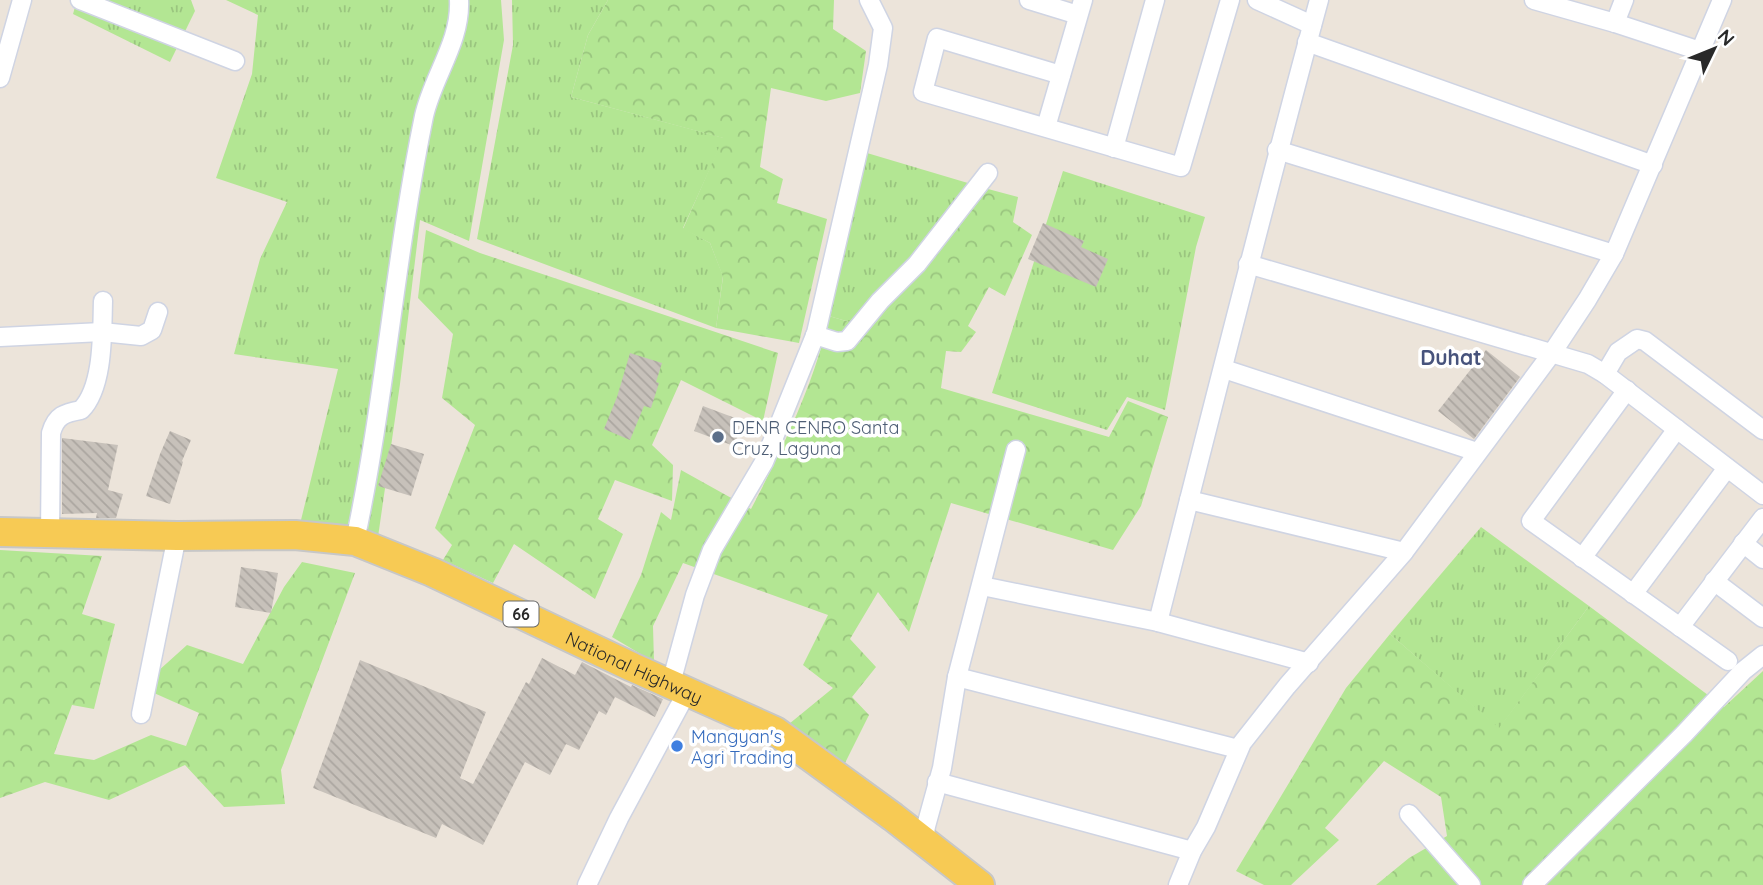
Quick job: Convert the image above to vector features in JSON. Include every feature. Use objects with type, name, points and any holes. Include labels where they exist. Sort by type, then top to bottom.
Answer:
[{"type":"main road","name":"National Highway","points":[[0,532],[177,536],[295,535],[355,541],[432,572],[775,731],[893,817],[980,885]]},
{"type":"street","points":[[0,78],[22,0]]},
{"type":"street","points":[[80,0],[235,61]]},
{"type":"street","points":[[355,541],[369,475],[410,190],[429,100],[455,38],[460,11],[459,0]]},
{"type":"street","points":[[587,885],[680,686],[695,595],[712,550],[764,462],[815,335],[878,65],[883,28],[869,0]]},
{"type":"street","points":[[1029,0],[1080,8],[1046,127]]},
{"type":"street","points":[[1114,148],[1156,0]]},
{"type":"street","points":[[1060,75],[937,37],[923,92],[1181,167],[1230,0]]},
{"type":"street","points":[[1257,0],[1310,33],[1653,165]]},
{"type":"street","points":[[1157,622],[1224,369],[1277,150],[1319,0]]},
{"type":"street","points":[[1534,0],[1700,51]]},
{"type":"street","points":[[1615,23],[1624,0]]},
{"type":"street","points":[[1178,885],[1192,851],[1206,827],[1238,749],[1404,552],[1552,353],[1614,254],[1722,0]]},
{"type":"street","points":[[1277,150],[1614,254]]},
{"type":"street","points":[[815,335],[837,342],[847,341],[880,301],[917,264],[988,173]]},
{"type":"street","points":[[1248,264],[1588,364],[1627,390],[1763,495]]},
{"type":"street","points":[[50,534],[50,468],[54,423],[60,415],[81,410],[85,405],[100,363],[103,301]]},
{"type":"street","points":[[0,337],[102,332],[141,336],[152,330],[158,312]]},
{"type":"street","points":[[1605,374],[1618,352],[1637,339],[1645,341],[1763,430]]},
{"type":"street","points":[[1224,369],[1477,452]]},
{"type":"street","points":[[1627,390],[1531,521],[1728,661]]},
{"type":"street","points":[[1582,558],[1677,429]]},
{"type":"street","points":[[924,843],[942,768],[957,677],[1016,450]]},
{"type":"street","points":[[1633,594],[1727,468]]},
{"type":"street","points":[[1189,500],[1404,552]]},
{"type":"street","points":[[1680,627],[1763,518]]},
{"type":"street","points":[[141,714],[177,536]]},
{"type":"street","points":[[1744,543],[1763,559]]},
{"type":"street","points":[[1714,582],[1763,618]]},
{"type":"street","points":[[982,586],[1157,622],[1309,663]]},
{"type":"street","points":[[1532,885],[1760,663]]},
{"type":"street","points":[[957,677],[1238,749]]},
{"type":"street","points":[[937,782],[1192,851]]},
{"type":"street","points":[[1409,814],[1471,885]]},
{"type":"green space","points":[[77,0],[191,0],[195,11],[170,62],[73,14]]},
{"type":"green space","points":[[226,0],[501,0],[504,40],[469,241],[420,220],[378,537],[301,520],[338,369],[234,354],[260,259],[287,202],[216,178],[252,74],[258,15]]},
{"type":"green space","points":[[512,0],[608,0],[588,35],[571,97],[724,138],[683,228],[710,243],[723,276],[716,328],[477,239],[513,45]]},
{"type":"green space","points":[[608,0],[834,0],[833,29],[866,51],[860,93],[826,101],[771,88],[760,167],[783,179],[777,203],[827,219],[799,343],[716,328],[723,277],[710,243],[683,229],[723,138],[571,97],[588,35]]},
{"type":"green space","points":[[867,153],[988,189],[915,285],[870,328],[829,316]]},
{"type":"green space","points":[[1063,171],[1205,217],[1196,247],[1165,410],[1127,397],[1107,430],[992,393]]},
{"type":"green space","points":[[988,189],[1018,197],[1013,222],[1032,235],[1005,296],[989,287],[968,326],[976,332],[961,352],[946,351],[941,388],[1109,437],[1128,401],[1168,417],[1141,506],[1113,550],[951,503],[909,632],[878,592],[850,639],[876,667],[852,697],[869,715],[845,763],[789,724],[833,688],[803,665],[828,615],[683,563],[653,626],[654,662],[612,637],[641,575],[661,512],[671,520],[681,470],[751,509],[807,390],[829,316],[870,328],[915,284]]},
{"type":"green space","points":[[426,230],[480,253],[778,353],[763,421],[681,380],[652,445],[673,465],[672,501],[615,480],[598,519],[623,534],[595,599],[514,544],[493,583],[443,560],[452,545],[435,528],[475,425],[442,398],[453,334],[418,298]]},
{"type":"green space","points":[[1481,527],[1589,606],[1499,729],[1390,634]]},
{"type":"green space","points":[[0,550],[102,556],[82,614],[115,624],[94,709],[72,705],[54,754],[94,760],[151,735],[186,746],[199,713],[154,693],[157,672],[187,645],[243,664],[284,587],[302,562],[355,573],[281,770],[285,804],[224,807],[185,765],[109,800],[45,782],[0,798]]},
{"type":"green space","points":[[1589,606],[1724,707],[1763,671],[1763,885],[1376,885],[1409,858],[1447,836],[1441,797],[1384,761],[1325,828],[1339,840],[1291,885],[1264,885],[1236,871],[1346,688],[1390,634],[1499,728]]},
{"type":"building","points":[[1043,223],[1084,241],[1081,247],[1108,259],[1096,287],[1028,259]]},
{"type":"building","points":[[1486,350],[1520,377],[1474,439],[1438,411]]},
{"type":"building","points":[[630,353],[662,363],[651,408],[644,406],[630,440],[604,429]]},
{"type":"building","points":[[703,406],[743,421],[734,446],[694,431]]},
{"type":"building","points":[[170,431],[191,440],[170,504],[146,496]]},
{"type":"building","points":[[62,438],[118,445],[108,490],[123,494],[116,518],[96,518],[97,513],[62,514]]},
{"type":"building","points":[[391,444],[424,454],[411,496],[378,486]]},
{"type":"building","points":[[241,567],[278,573],[271,613],[235,607]]},
{"type":"building","points":[[542,658],[575,675],[582,662],[631,687],[632,685],[663,699],[655,717],[615,697],[606,715],[599,711],[579,750],[566,744],[550,775],[525,762],[483,845],[442,824],[436,838],[313,788],[360,660],[486,712],[460,778],[473,784],[526,682],[529,684]]},
{"type":"place","name":"DENR CENRO Santa Cruz, Laguna","points":[[718,437]]},
{"type":"place","name":"Mangyan's Agri Trading","points":[[677,746]]},
{"type":"district","name":"Duhat","points":[[1451,357]]}]
